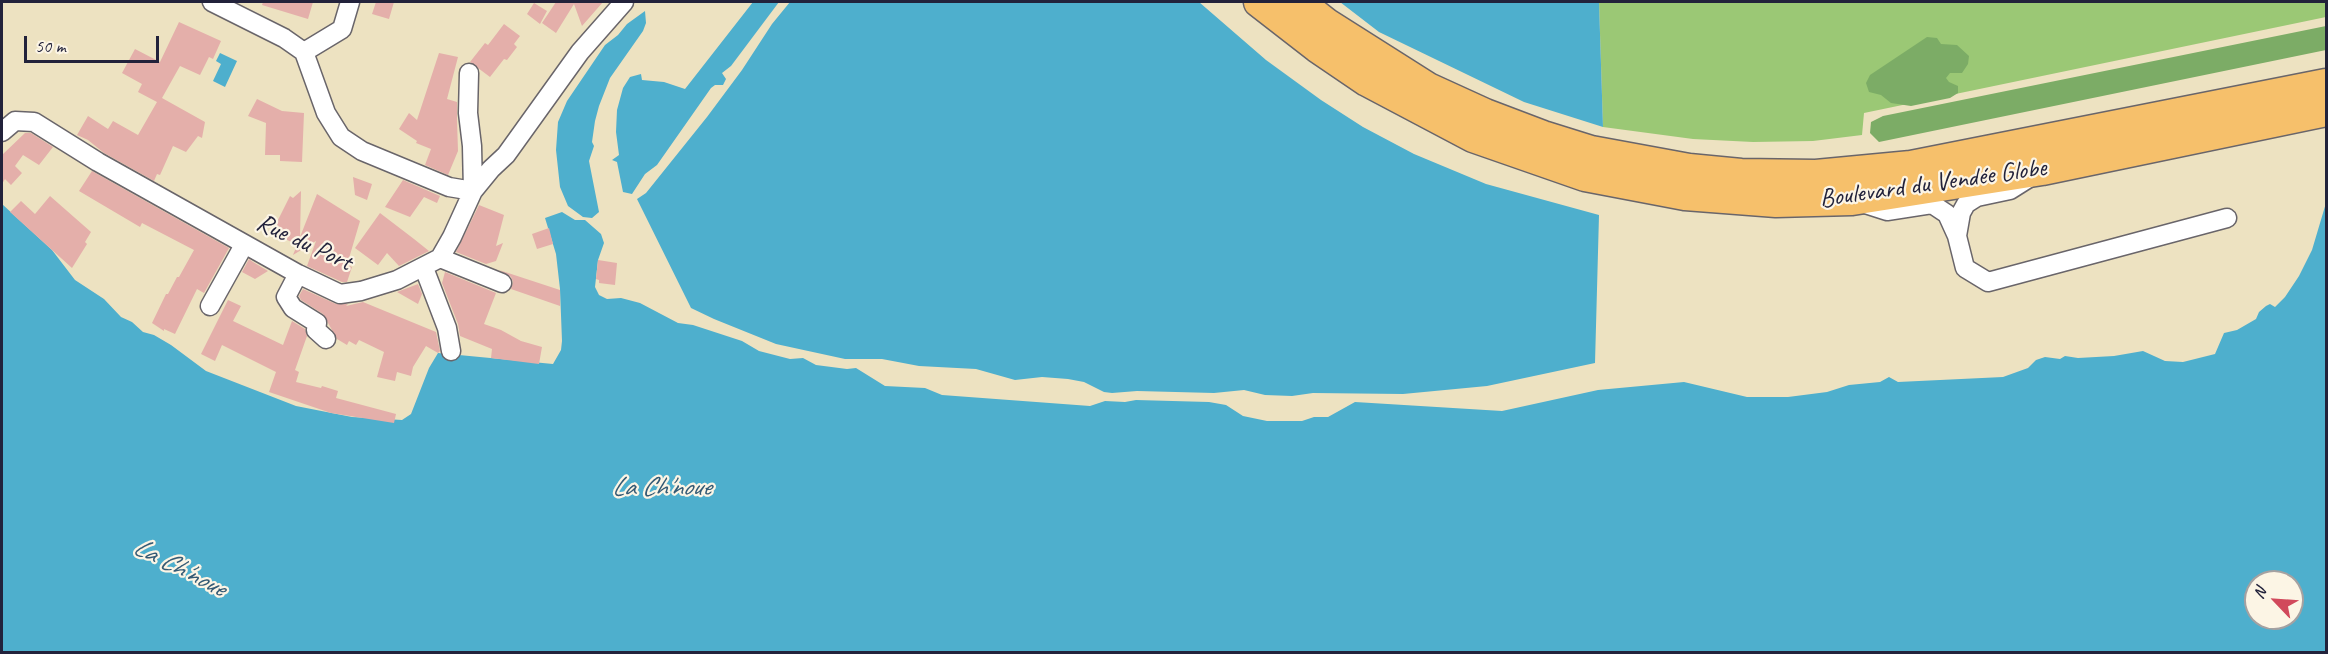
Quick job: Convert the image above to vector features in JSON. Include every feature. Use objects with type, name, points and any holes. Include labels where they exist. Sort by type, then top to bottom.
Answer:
[{"type":"main road","name":"Boulevard du Vendée Globe","points":[[1259,2],[1317,47],[1367,81],[1473,137],[1584,176],[1685,195],[1776,202],[1852,200],[2042,170],[2326,111]]},
{"type":"main road","name":"Boulevard du Vendée Globe","points":[[1299,2],[1327,24],[1428,88],[1485,114],[1591,151],[1689,170],[1816,176],[1911,166],[2326,84]]},
{"type":"street","points":[[212,2],[284,38],[304,51],[326,113],[341,137],[362,151],[449,187],[473,191],[472,146],[468,113],[469,73]]},
{"type":"street","points":[[304,51],[342,29],[350,2]]},
{"type":"street","name":"Rue du Port","points":[[2,132],[15,121],[34,122],[98,162],[244,245],[340,294],[397,280],[440,258],[473,191],[506,155],[580,52],[624,2]]},
{"type":"street","points":[[1957,236],[1961,213],[1966,204],[1977,197],[2010,190],[2042,170]]},
{"type":"street","points":[[1852,200],[1887,211],[1932,204],[1947,214],[1957,236],[1965,268],[1988,282],[2227,218]]},
{"type":"street","points":[[210,306],[244,245]]},
{"type":"street","points":[[440,258],[502,283]]},
{"type":"street","points":[[424,268],[447,328],[451,351]]},
{"type":"street","points":[[298,274],[286,297],[293,308],[317,323],[316,330],[326,339]]},
{"type":"green space","points":[[1599,2],[2326,2],[2326,17],[1864,113],[1862,135],[1813,141],[1753,142],[1693,139],[1603,127]]},
{"type":"green space","points":[[2326,26],[2326,50],[1879,142],[1870,133],[1871,122],[1883,116]]},
{"type":"green space","points":[[1927,37],[1937,38],[1941,44],[1957,45],[1969,56],[1968,64],[1962,73],[1950,73],[1946,78],[1958,86],[1958,93],[1950,98],[1911,106],[1891,103],[1881,95],[1869,92],[1866,83],[1870,75]]},
{"type":"water","points":[[753,2],[779,2],[731,66],[722,73],[726,79],[723,85],[715,85],[711,88],[657,165],[645,174],[632,194],[623,192],[617,162],[612,160],[619,155],[616,132],[617,110],[623,88],[630,77],[641,74],[642,80],[664,82],[685,89]]},
{"type":"water","points":[[790,2],[1199,2],[1266,60],[1363,127],[1414,154],[1486,184],[1599,215],[1595,363],[1487,386],[1403,394],[1313,393],[1292,396],[1265,395],[1244,390],[1214,393],[1137,391],[1112,393],[1104,392],[1084,382],[1068,379],[1042,377],[1015,380],[976,369],[919,366],[882,359],[845,359],[776,344],[714,319],[691,308],[637,199],[646,193],[707,117]]},
{"type":"water","points":[[1340,2],[1599,2],[1603,127],[1524,102],[1379,32]]},
{"type":"water","points":[[645,11],[646,23],[643,31],[610,78],[599,106],[592,142],[594,146],[589,161],[599,212],[592,218],[583,217],[568,206],[560,187],[556,150],[558,122],[567,101],[605,45]]},
{"type":"water","points":[[220,53],[237,61],[225,87],[213,81],[221,64],[216,61]]},
{"type":"water","name":"La Ch'noue","points":[[2326,203],[2326,652],[2,652],[2,204],[52,250],[75,280],[104,299],[121,317],[132,322],[143,332],[154,335],[171,345],[206,371],[296,406],[352,417],[402,420],[411,414],[429,368],[438,353],[553,364],[561,350],[562,341],[560,289],[556,254],[545,218],[562,212],[575,220],[585,220],[601,234],[604,243],[598,260],[595,287],[599,295],[607,299],[621,298],[640,303],[678,323],[693,325],[742,341],[759,351],[790,359],[803,358],[816,365],[856,368],[885,386],[925,388],[942,395],[1090,406],[1105,401],[1209,402],[1226,405],[1243,416],[1267,421],[1302,421],[1314,417],[1328,417],[1355,402],[1502,411],[1598,390],[1684,382],[1747,397],[1788,397],[1827,392],[1849,385],[1880,382],[1889,377],[1898,382],[2003,377],[2028,368],[2036,360],[2045,357],[2060,359],[2065,356],[2078,358],[2114,356],[2143,351],[2165,361],[2183,362],[2215,354],[2224,333],[2237,330],[2256,319],[2259,312],[2266,306],[2270,304],[2275,307],[2299,276],[2312,250]]},
{"type":"building","points":[[263,2],[313,2],[308,19],[262,5]]},
{"type":"building","points":[[376,2],[394,2],[389,19],[372,14]]},
{"type":"building","points":[[556,2],[603,2],[582,26],[574,4],[556,33],[542,23]]},
{"type":"building","points":[[534,3],[547,11],[540,24],[527,14]]},
{"type":"building","points":[[179,22],[221,41],[213,59],[209,57],[200,75],[180,66],[162,98],[205,122],[202,138],[198,136],[186,152],[173,146],[160,175],[157,174],[154,181],[77,135],[88,116],[108,129],[113,121],[138,135],[157,102],[138,92],[142,84],[122,73],[135,49],[160,62]]},
{"type":"building","points":[[504,24],[520,36],[514,44],[517,47],[490,77],[470,62],[485,43],[488,45]]},
{"type":"building","points":[[439,53],[458,57],[447,99],[457,102],[458,151],[448,175],[425,165],[431,149],[416,143],[417,141],[399,129],[409,113],[417,120]]},
{"type":"building","points":[[257,99],[282,111],[304,113],[302,162],[280,161],[280,155],[265,155],[266,123],[248,116]]},
{"type":"building","points":[[25,133],[31,133],[53,147],[39,165],[23,155],[15,166],[22,173],[11,185],[5,179],[2,184],[2,155]]},
{"type":"building","points":[[92,171],[229,248],[204,293],[197,289],[175,334],[164,329],[164,331],[152,323],[166,294],[179,277],[194,250],[142,223],[140,227],[79,191]]},
{"type":"building","points":[[353,177],[372,184],[367,200],[355,195]]},
{"type":"building","points":[[403,180],[440,196],[437,203],[424,197],[410,217],[385,207]]},
{"type":"building","points":[[301,191],[300,237],[317,194],[360,221],[347,265],[352,267],[347,282],[342,282],[307,266],[316,241],[293,255],[297,245],[272,232],[290,196],[293,198]]},
{"type":"building","points":[[50,196],[91,232],[85,242],[87,244],[72,268],[10,212],[21,201],[35,214]]},
{"type":"building","points":[[479,205],[504,215],[496,246],[503,243],[496,261],[486,264],[456,252]]},
{"type":"building","points":[[380,213],[429,251],[399,266],[387,253],[378,265],[355,248]]},
{"type":"building","points":[[549,228],[553,244],[537,249],[532,234]]},
{"type":"building","points":[[249,259],[268,271],[255,279],[242,272]]},
{"type":"building","points":[[598,260],[617,263],[615,285],[599,283],[596,279]]},
{"type":"building","points":[[499,270],[560,290],[560,306],[511,289],[513,282],[511,277]]},
{"type":"building","points":[[445,272],[496,293],[484,324],[521,341],[542,347],[539,364],[491,358],[492,349],[460,336],[458,324],[442,283]]},
{"type":"building","points":[[418,284],[422,294],[418,304],[397,292]]},
{"type":"building","points":[[303,289],[336,304],[348,304],[346,306],[363,302],[436,332],[440,351],[438,353],[426,346],[413,367],[411,376],[397,372],[395,381],[377,377],[384,352],[359,340],[356,345],[349,341],[347,345],[337,339],[323,314],[301,300],[299,296]]},
{"type":"building","points":[[228,300],[241,306],[233,321],[283,345],[292,321],[305,329],[307,336],[295,370],[299,372],[296,382],[338,391],[336,398],[396,414],[394,423],[331,413],[269,392],[276,372],[222,345],[215,361],[201,354]]}]
